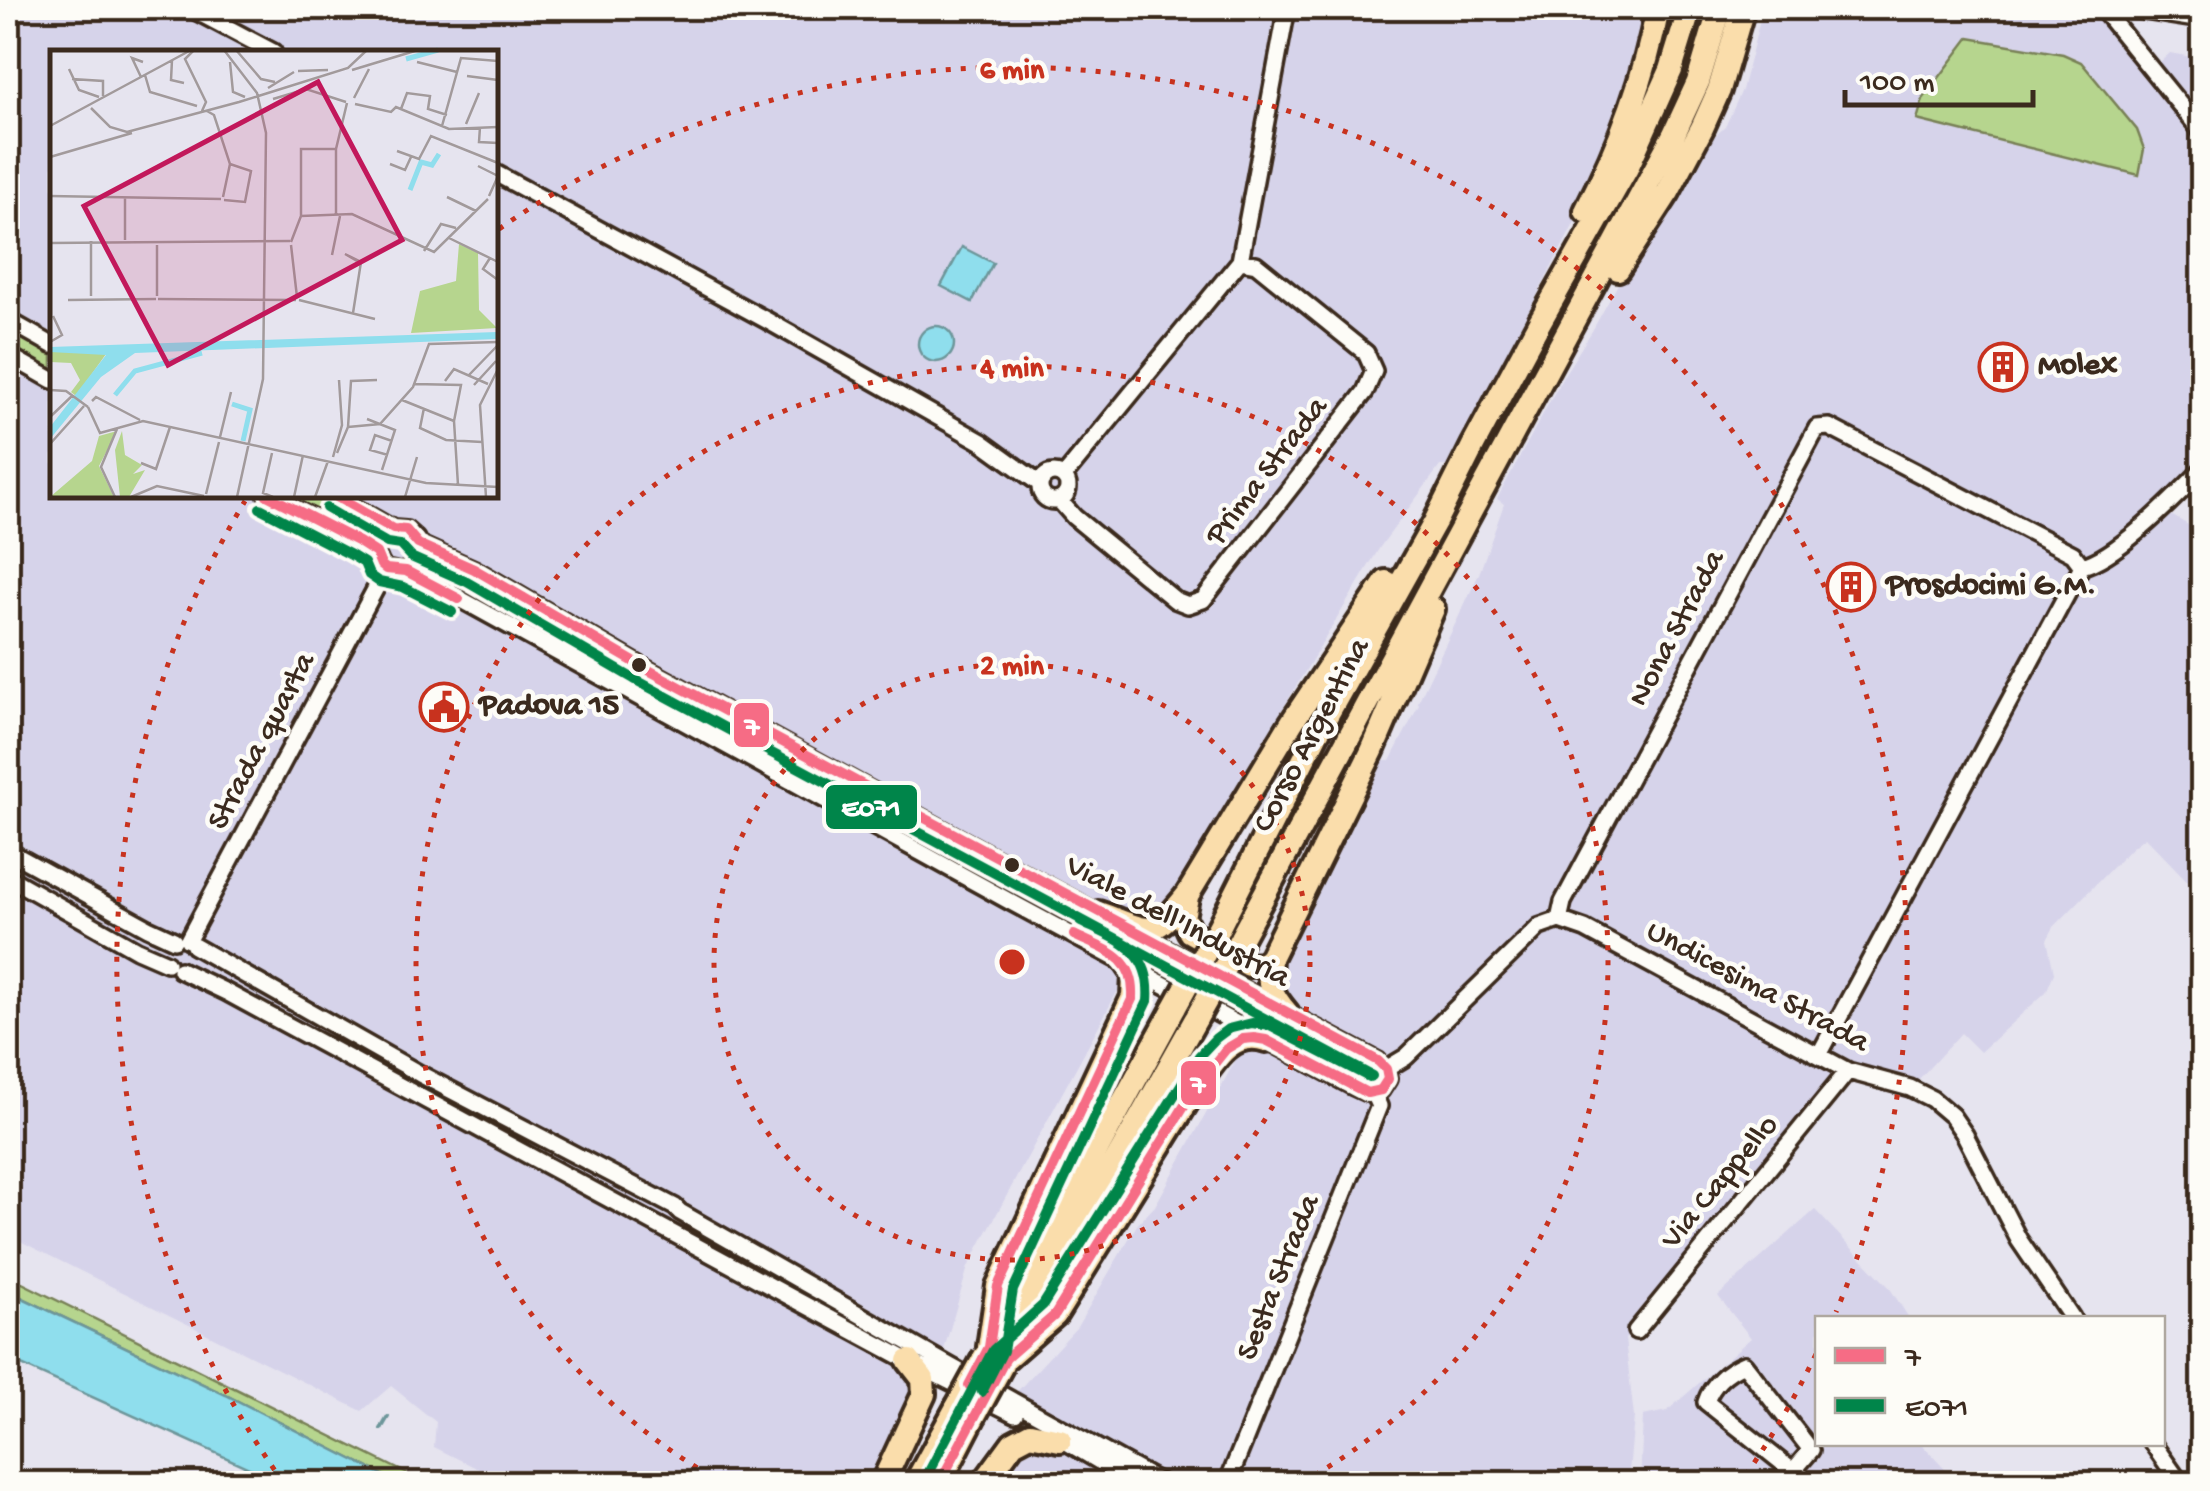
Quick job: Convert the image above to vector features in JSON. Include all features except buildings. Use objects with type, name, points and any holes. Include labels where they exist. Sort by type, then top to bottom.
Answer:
[{"type":"highway","points":[[1538,325],[1565,249],[1623,132],[1658,8]]},
{"type":"highway","name":"Corso Argentina","points":[[1186,1012],[1218,930],[1316,734],[1436,522],[1538,325],[1627,168],[1671,70],[1690,8]]},
{"type":"highway","name":"Corso Argentina","points":[[916,1484],[966,1412],[1186,1012],[1240,938],[1673,136],[1698,82],[1720,8]]},
{"type":"highway","points":[[1564,339],[1601,299],[1668,192],[1719,90],[1743,8]]},
{"type":"highway","points":[[1098,913],[1149,930],[1161,926],[1188,894],[1292,722],[1474,444]]},
{"type":"highway","points":[[1188,894],[1183,917],[1190,932],[1249,965],[1263,964],[1270,958],[1372,751],[1498,459]]},
{"type":"highway","points":[[1270,958],[1269,986],[1287,1013]]},
{"type":"highway","points":[[996,1356],[998,1286],[1132,997],[1134,974],[1126,962]]},
{"type":"highway","points":[[996,1356],[1055,1314],[1224,1048],[1244,1037],[1266,1040]]},
{"type":"highway","points":[[882,1484],[924,1394],[923,1379],[909,1362]]},
{"type":"highway","name":"Corso Argentina","points":[[939,1484],[966,1412]]},
{"type":"highway","points":[[982,1484],[1013,1443],[1030,1434],[1060,1440]]},
{"type":"street","points":[[190,8],[269,50]]},
{"type":"street","points":[[1064,476],[1240,260],[1287,8]]},
{"type":"street","points":[[2111,8],[2202,20]]},
{"type":"street","points":[[2111,8],[2202,132]]},
{"type":"street","name":"Prima Strada","points":[[498,175],[982,442],[1040,484],[1044,497],[1060,500],[1074,517],[1175,600],[1188,605],[1203,600],[1364,392],[1374,371],[1366,353],[1256,264],[1240,260]]},
{"type":"street","points":[[8,320],[50,344]]},
{"type":"street","points":[[8,355],[50,379]]},
{"type":"street","name":"Nona Strada","points":[[1558,920],[1563,902],[1817,428],[1830,428],[2074,554],[2082,566]]},
{"type":"street","points":[[1818,1055],[2082,566],[2097,562],[2163,510],[2202,470]]},
{"type":"street","points":[[1040,484],[1050,473],[1064,476]]},
{"type":"street","points":[[1060,500],[1069,488],[1064,476]]},
{"type":"street","points":[[273,498],[376,553]]},
{"type":"street","name":"Viale dell'Industria","points":[[338,498],[393,529],[406,530],[418,544],[474,570],[641,666],[1378,1061],[1386,1069]]},
{"type":"street","points":[[386,569],[376,553],[378,540],[393,529]]},
{"type":"street","points":[[406,570],[417,560],[418,544]]},
{"type":"street","name":"Viale dell'Industria","points":[[386,569],[406,570],[1266,1040],[1367,1094],[1374,1094]]},
{"type":"street","name":"Strada quarta","points":[[185,942],[386,569]]},
{"type":"street","points":[[627,692],[641,666]]},
{"type":"street","points":[[784,778],[799,751]]},
{"type":"street","points":[[8,852],[148,928],[185,942],[420,1074],[675,1207],[966,1376],[1163,1484]]},
{"type":"street","points":[[8,877],[136,950],[226,992],[909,1362],[1047,1430],[1138,1484]]},
{"type":"street","points":[[1374,1094],[1388,1078],[1386,1069],[1415,1049],[1539,927],[1558,920]]},
{"type":"street","name":"Undicesima Strada","points":[[1558,920],[1586,929],[1848,1071],[1910,1088],[1932,1099],[1952,1116],[2019,1240],[2071,1316]]},
{"type":"street","points":[[173,967],[187,969],[195,960],[196,950],[185,942]]},
{"type":"street","points":[[173,967],[164,951],[185,942]]},
{"type":"street","name":"Via Cappello","points":[[1636,1331],[1848,1071]]},
{"type":"street","points":[[411,1092],[420,1074]]},
{"type":"street","name":"Sesta Strada","points":[[1227,1484],[1379,1106],[1374,1094]]},
{"type":"street","points":[[625,1209],[638,1208],[643,1200],[628,1184]]},
{"type":"street","points":[[652,1223],[658,1212],[680,1212]]},
{"type":"street","points":[[1794,1471],[1810,1450],[1744,1364],[1734,1368],[1710,1389],[1706,1402],[1809,1484]]},
{"type":"street","points":[[2154,1446],[2182,1484]]},
{"type":"shaded area","points":[[8,8],[1652,8],[1652,20],[1590,193],[1495,376],[1447,466],[1440,466],[1380,547],[1161,911],[968,1267],[943,1353],[916,1393],[870,1483],[507,1483],[434,1447],[436,1422],[391,1386],[362,1411],[8,1235]]},
{"type":"shaded area","points":[[1763,8],[2089,11],[2202,140],[2202,330],[2195,338],[2202,346],[2202,465],[2164,511],[2202,533],[2202,896],[2145,837],[2054,927],[2047,940],[2054,973],[2046,992],[1980,1052],[1961,1033],[1909,1090],[1853,1074],[1625,1339],[1634,1417],[1628,1483],[997,1484],[1035,1408],[1013,1396],[1077,1327],[1137,1225],[1155,1206],[1239,1054],[1276,975],[1279,958],[1374,761],[1390,761],[1419,705],[1479,574],[1504,504],[1497,499],[1633,257],[1707,143],[1725,127],[1742,90]]},
{"type":"shaded area","points":[[2170,53],[2202,59],[2202,118],[2159,63]]},
{"type":"shaded area","points":[[1815,1210],[1889,1287],[1908,1316],[1815,1316],[1815,1446],[1923,1446],[1958,1483],[1640,1484],[1643,1416],[1667,1411],[1751,1338],[1718,1296]]},
{"type":"green space","points":[[1969,38],[2063,54],[2081,62],[2137,130],[2144,149],[2139,175],[1917,120],[1923,99]]},
{"type":"green space","points":[[8,328],[50,351],[50,370],[8,346]]},
{"type":"green space","points":[[287,498],[320,498],[379,530],[370,539]]},
{"type":"green space","points":[[474,577],[623,663],[623,671],[616,676],[468,591]]},
{"type":"green space","points":[[655,682],[783,751],[783,759],[776,764],[648,695],[648,686]]},
{"type":"green space","points":[[814,768],[1027,882],[1026,891],[1020,895],[807,781],[807,773]]},
{"type":"green space","points":[[1058,899],[1143,945],[1143,953],[1136,957],[1051,912],[1051,903]]},
{"type":"green space","points":[[1267,1009],[1370,1065],[1372,1075],[1362,1080],[1260,1024],[1257,1013]]},
{"type":"green space","points":[[8,1276],[426,1483],[399,1483],[8,1291]]},
{"type":"water","points":[[962,247],[993,263],[972,302],[941,286]]},
{"type":"water","points":[[936,326],[949,331],[954,344],[949,357],[936,362],[923,357],[918,344],[923,331]]},
{"type":"water","points":[[8,1291],[399,1483],[282,1483],[8,1359]]},
{"type":"waterway","points":[[381,1429],[388,1417]]},
{"type":"transit line","name":"7","points":[[273,498],[359,542],[376,553],[386,569],[406,571],[459,599]]},
{"type":"transit line","name":"7","points":[[338,498],[393,529],[406,530],[418,544],[474,569],[641,666],[1378,1061],[1386,1069],[1388,1079],[1381,1090],[1367,1093],[1266,1040],[1243,1039],[1226,1049],[1198,1084],[1055,1315],[1006,1358],[939,1484]]},
{"type":"transit line","name":"E071","points":[[260,508],[364,563],[369,575],[379,582],[403,587],[452,612]]},
{"type":"transit line","name":"E071","points":[[326,508],[387,543],[400,545],[411,557],[467,582],[634,679],[1372,1076],[1270,1026],[1252,1023],[1228,1029],[1216,1038],[1199,1056],[1043,1305],[993,1350],[926,1477]]},
{"type":"transit line","name":"E071","points":[[982,1392],[1003,1351],[1013,1290],[1148,1001],[1148,984],[1139,959],[1120,942],[1081,922]]},
{"type":"transit line","name":"7","points":[[969,1385],[989,1347],[998,1286],[1133,997],[1129,972],[1123,963],[1107,950],[1074,935]]},
{"type":"place","name":"Molex","points":[[2003,367]]},
{"type":"place","name":"Prosdocimi G.M.","points":[[1851,587]]},
{"type":"place","name":"Padova 15","points":[[444,707]]}]
